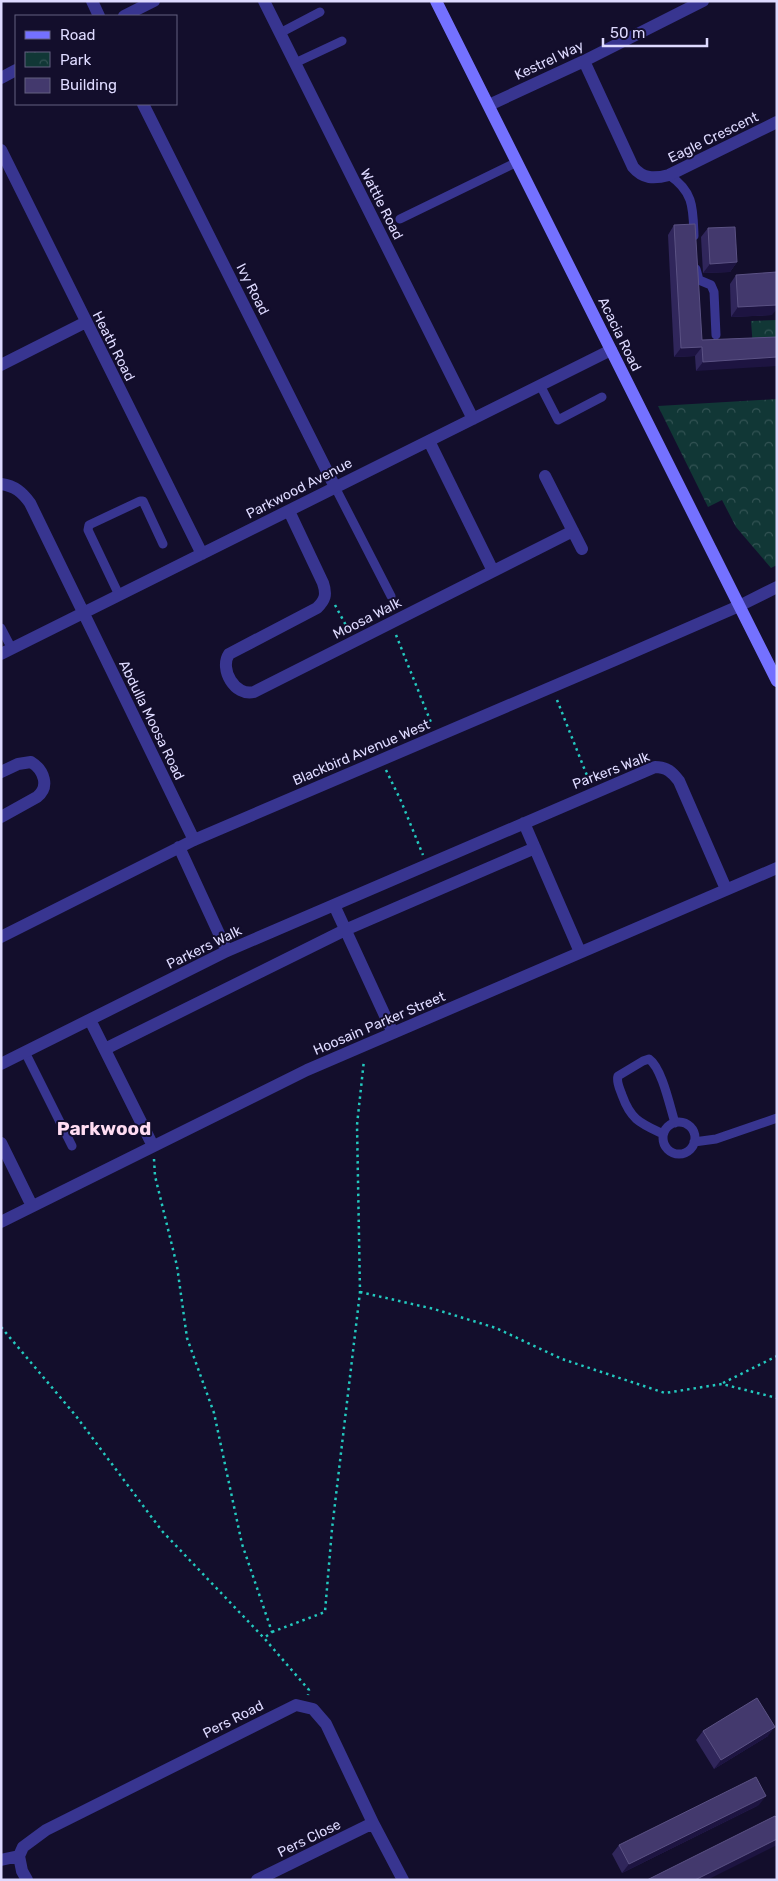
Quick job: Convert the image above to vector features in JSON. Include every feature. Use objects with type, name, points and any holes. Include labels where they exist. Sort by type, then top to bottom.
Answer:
[{"type":"street","points":[[92,1],[99,15]]},
{"type":"street","points":[[126,15],[154,1]]},
{"type":"street","name":"Wattle Road","points":[[264,1],[473,419]]},
{"type":"street","name":"Acacia Road","points":[[436,1],[777,681]]},
{"type":"street","name":"Kestrel Way","points":[[489,105],[584,61],[703,1]]},
{"type":"street","name":"Eagle Crescent","points":[[584,61],[633,167],[641,175],[660,178],[669,175],[777,122]]},
{"type":"street","points":[[1,78],[15,71]]},
{"type":"street","name":"Ivy Road","points":[[144,105],[335,487]]},
{"type":"street","name":"Heath Road","points":[[1,150],[202,554]]},
{"type":"street","points":[[1,365],[86,322]]},
{"type":"street","name":"Parkwood Avenue","points":[[6,651],[611,350]]},
{"type":"street","points":[[429,441],[493,571]]},
{"type":"street","points":[[545,476],[582,549]]},
{"type":"street","name":"Abdulla Moosa Road","points":[[1,484],[14,486],[30,503],[194,840]]},
{"type":"street","points":[[289,511],[323,583],[326,594]]},
{"type":"street","name":"Moosa Walk","points":[[326,594],[325,600],[317,608],[229,654],[226,658],[226,668],[233,686],[242,692],[254,692],[573,531]]},
{"type":"street","name":"Blackbird Avenue West","points":[[2,934],[194,840],[738,606],[777,586]]},
{"type":"street","points":[[1,772],[18,764],[31,762],[40,770],[45,787],[42,794],[37,798],[1,817]]},
{"type":"street","name":"Parkers Walk","points":[[1,1064],[227,951],[643,770],[655,767],[663,767],[673,773],[679,781],[726,889]]},
{"type":"street","points":[[524,823],[580,952]]},
{"type":"street","points":[[179,848],[227,951]]},
{"type":"street","points":[[105,1049],[345,930],[535,848]]},
{"type":"street","name":"Hoosain Parker Street","points":[[1,1222],[307,1070],[777,868]]},
{"type":"street","points":[[334,905],[393,1033]]},
{"type":"street","points":[[90,1020],[153,1146]]},
{"type":"street","points":[[1,1143],[32,1206]]},
{"type":"street","name":"Pers Road","points":[[19,1856],[24,1847],[46,1830],[286,1709],[296,1705],[304,1706]]},
{"type":"street","points":[[304,1706],[313,1709],[326,1724],[373,1823],[403,1880]]},
{"type":"street","name":"Pers Close","points":[[257,1880],[373,1823]]},
{"type":"street","points":[[1,1860],[19,1856],[22,1871],[27,1880]]},
{"type":"lane","points":[[280,33],[320,12]]},
{"type":"lane","points":[[295,63],[342,41]]},
{"type":"lane","points":[[400,219],[517,162]]},
{"type":"lane","points":[[669,175],[679,182],[690,198],[693,209],[695,245]]},
{"type":"lane","points":[[696,263],[699,280],[710,285],[714,292],[716,335]]},
{"type":"lane","points":[[540,385],[558,420],[602,397]]},
{"type":"lane","points":[[335,487],[391,596]]},
{"type":"lane","points":[[119,595],[88,527],[143,501],[162,544]]},
{"type":"lane","points":[[1,628],[6,651]]},
{"type":"lane","points":[[25,1052],[72,1146]]},
{"type":"lane","points":[[663,1134],[634,1118],[627,1108],[617,1081],[618,1076],[643,1061],[649,1059],[653,1062],[663,1085],[675,1123]]},
{"type":"lane","points":[[694,1142],[716,1139],[777,1118]]},
{"type":"lane","points":[[680,1122],[690,1127],[695,1137],[688,1151],[677,1154],[667,1150],[663,1140],[663,1134],[666,1129],[675,1123],[680,1122]]},
{"type":"path","points":[[326,594],[355,641]]},
{"type":"path","points":[[391,623],[433,728]]},
{"type":"path","points":[[555,696],[591,785]]},
{"type":"path","points":[[385,769],[401,801],[427,864]]},
{"type":"path","points":[[264,1638],[272,1632],[325,1612],[332,1529],[360,1292],[357,1125],[364,1068],[364,1045]]},
{"type":"path","points":[[153,1146],[155,1176],[177,1266],[188,1338],[214,1413],[242,1544],[272,1632]]},
{"type":"path","points":[[360,1292],[434,1309],[496,1328],[562,1359],[664,1393],[722,1384],[777,1356]]},
{"type":"path","points":[[1,1327],[76,1416],[162,1532],[264,1638],[310,1690],[304,1706]]},
{"type":"path","points":[[722,1384],[777,1398]]},
{"type":"green space","points":[[777,320],[777,347],[753,348],[751,321]]},
{"type":"green space","points":[[777,399],[777,565],[771,568],[736,527],[722,500],[708,507],[658,406]]},
{"type":"building","points":[[695,224],[702,340],[777,337],[777,357],[703,362],[702,347],[681,348],[674,225]]},
{"type":"building","points":[[735,227],[737,262],[710,264],[708,228]]},
{"type":"building","points":[[777,272],[777,305],[738,307],[736,275]]},
{"type":"building","points":[[757,1698],[775,1727],[721,1760],[703,1731]]},
{"type":"building","points":[[756,1777],[766,1796],[629,1864],[619,1845]]},
{"type":"building","points":[[775,1816],[777,1818],[777,1839],[695,1880],[647,1880]]},
{"type":"district","name":"Parkwood","points":[[104,1128]]}]
